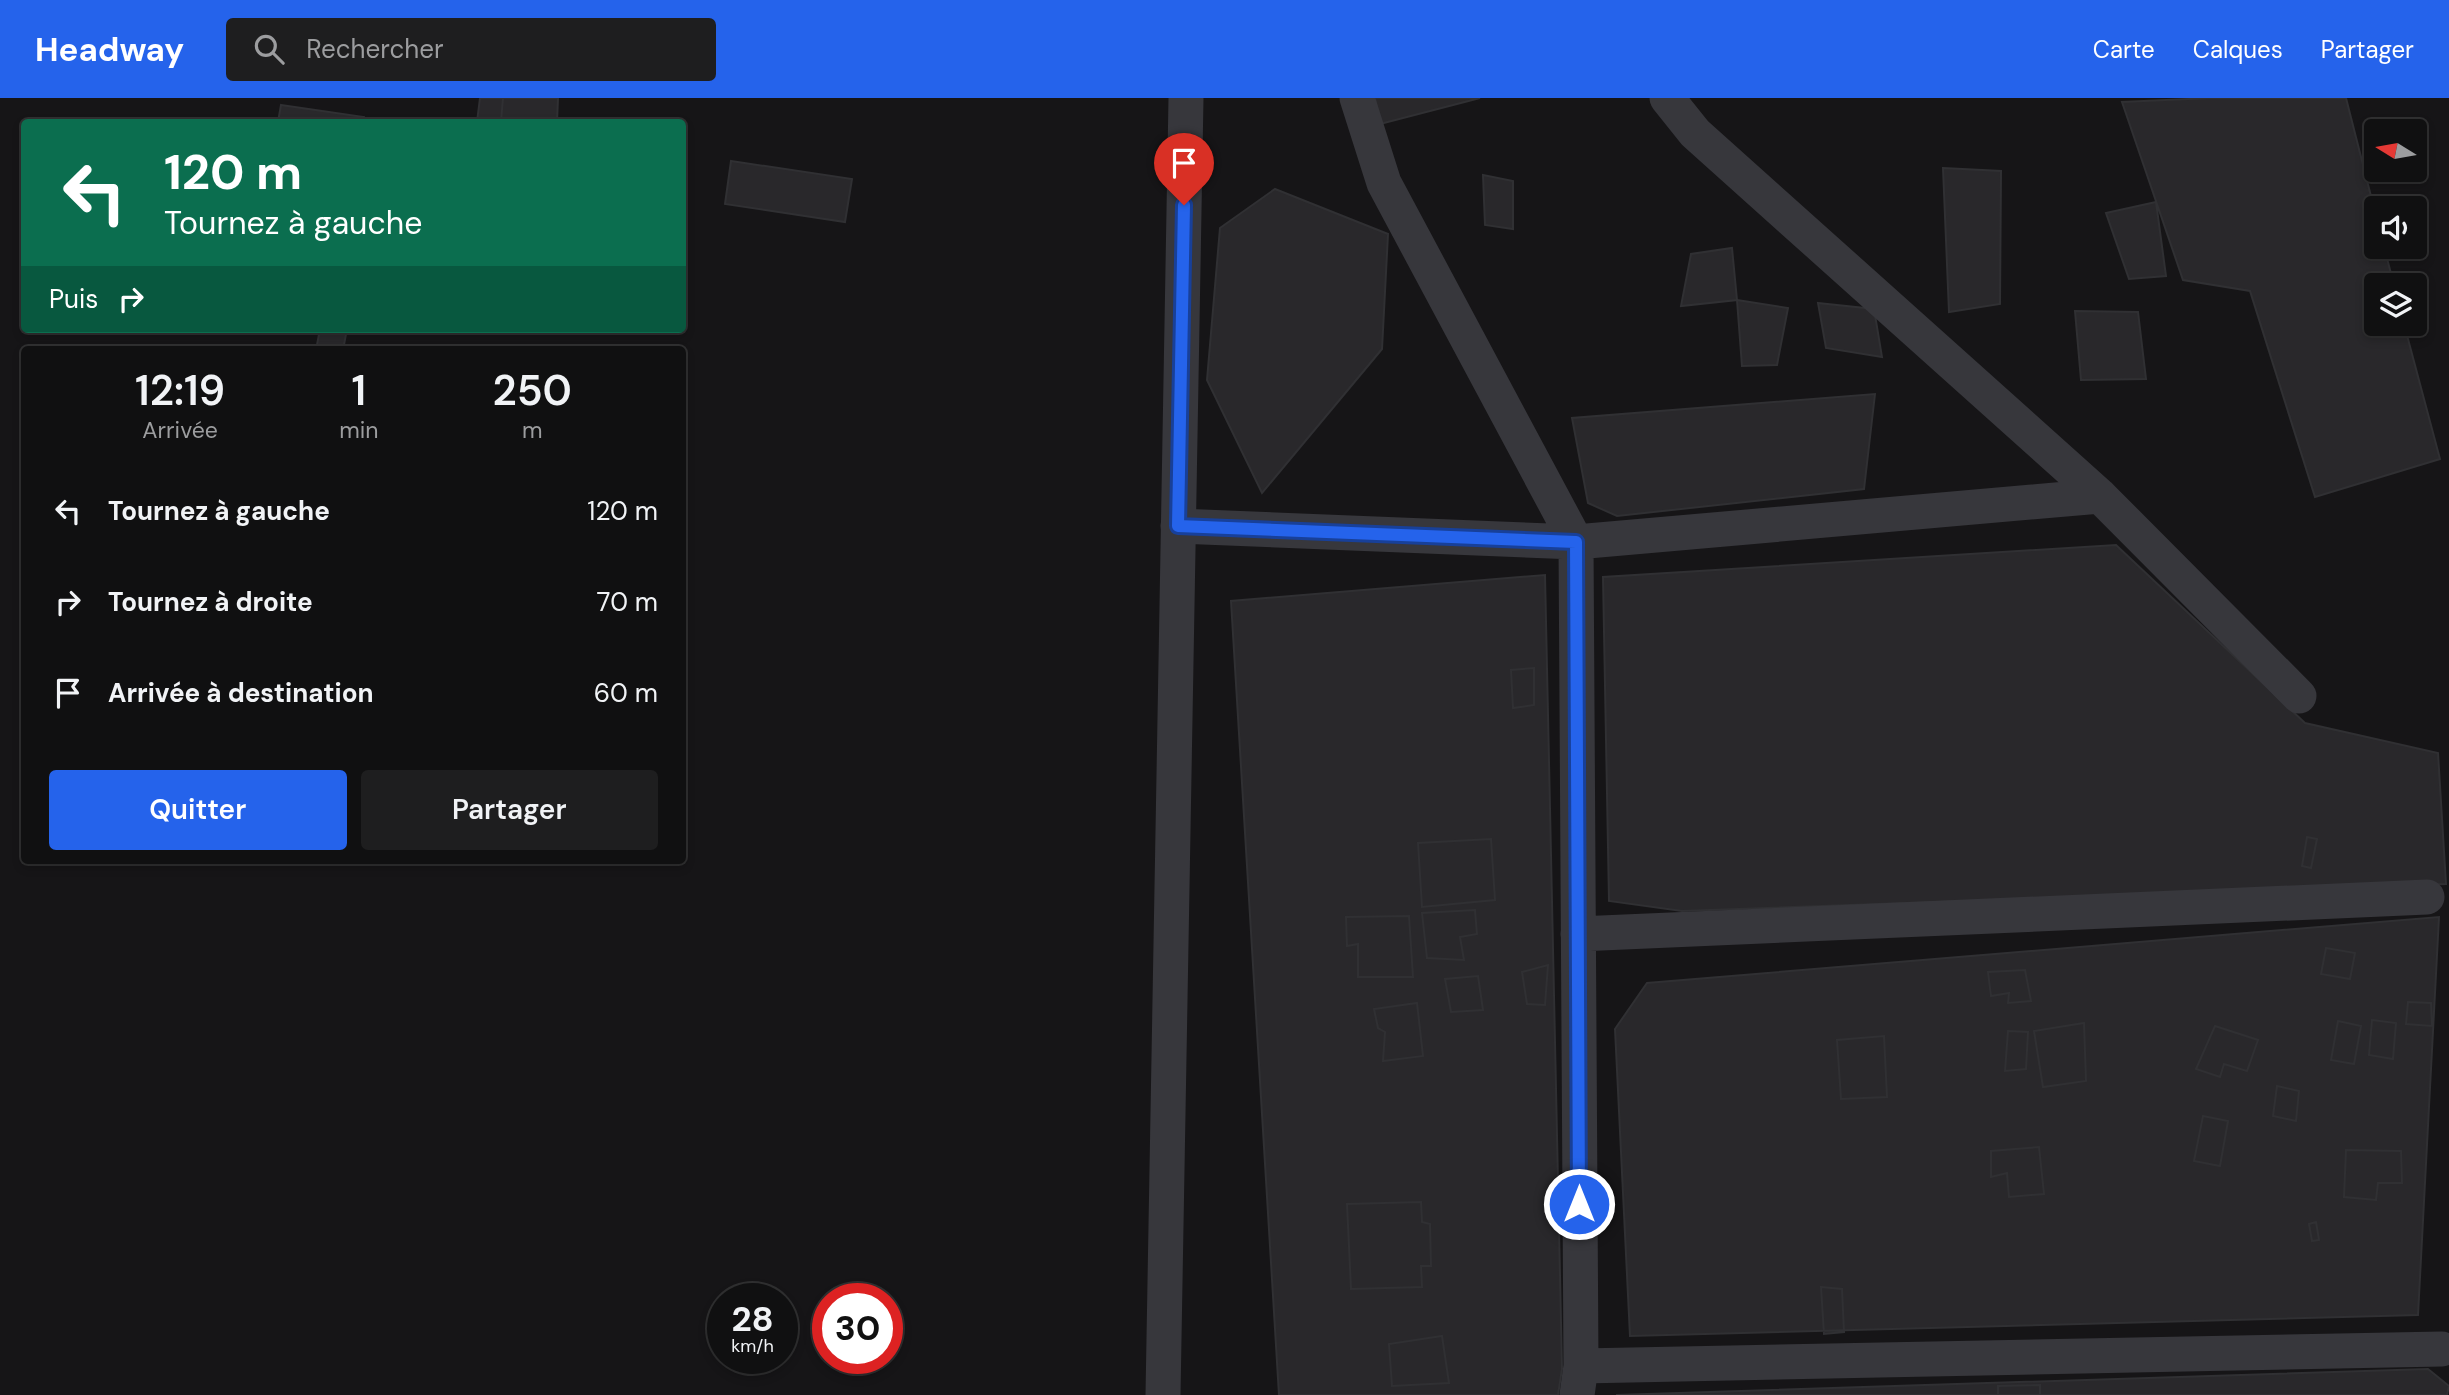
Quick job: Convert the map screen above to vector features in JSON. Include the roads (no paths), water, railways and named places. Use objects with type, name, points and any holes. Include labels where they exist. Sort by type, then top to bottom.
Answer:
[{"type":"street","points":[[1163,1395],[1186,98]]},
{"type":"street","points":[[1357,98],[1384,183],[1576,542],[1579,1380],[2442,1349]]},
{"type":"street","points":[[1667,98],[1695,133],[2100,496],[2299,696]]},
{"type":"street","points":[[1178,526],[1576,542],[2100,496]]},
{"type":"street","points":[[1578,934],[2427,897]]}]
